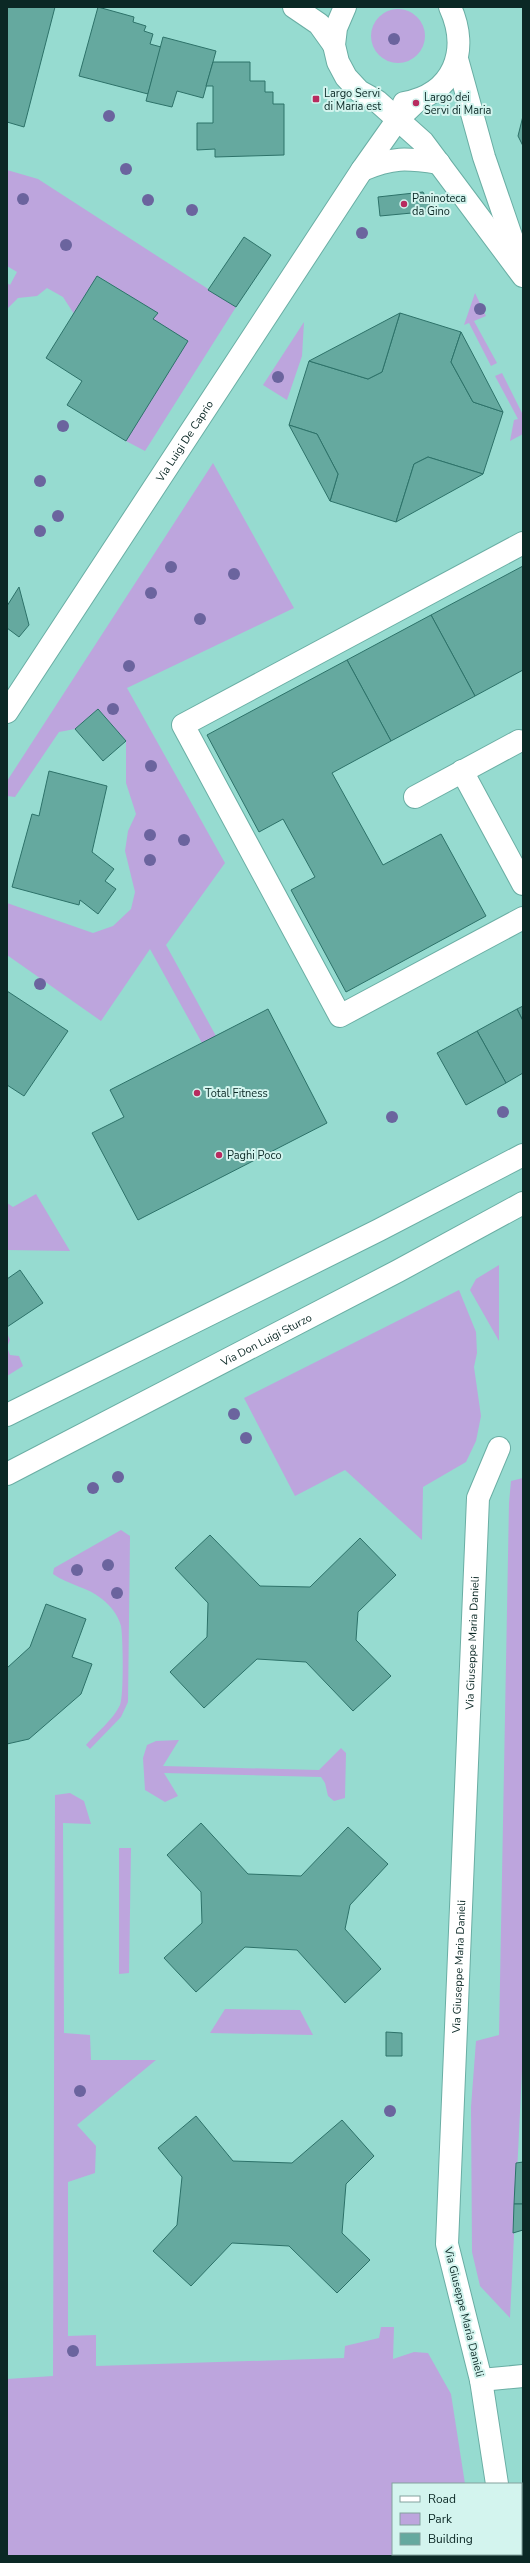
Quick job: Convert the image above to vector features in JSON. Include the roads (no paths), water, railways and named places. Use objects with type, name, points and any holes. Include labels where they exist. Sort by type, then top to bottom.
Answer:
[{"type":"street","points":[[294,7],[319,24],[334,44]]},
{"type":"street","points":[[362,170],[398,119],[418,100],[443,84],[452,72],[457,58],[459,41],[457,23],[450,7]]},
{"type":"street","points":[[342,9],[336,28],[334,44],[338,62],[346,77],[358,91],[375,118],[378,133],[362,170]]},
{"type":"street","points":[[457,58],[484,157],[523,269]]},
{"type":"street","points":[[358,91],[377,101],[422,142],[523,276]]},
{"type":"street","points":[[377,101],[405,103],[418,100]]},
{"type":"street","points":[[362,170],[386,160],[409,159],[439,163]]},
{"type":"street","name":"Via Luigi De Caprio","points":[[7,712],[362,170]]},
{"type":"street","points":[[523,543],[183,725],[340,1016],[523,918]]},
{"type":"street","points":[[414,797],[519,741]]},
{"type":"street","points":[[462,771],[523,884]]},
{"type":"street","points":[[7,1415],[379,1230],[523,1155]]},
{"type":"street","name":"Via Don Luigi Sturzo","points":[[7,1474],[398,1271],[523,1203]]},
{"type":"street","name":"Via Giuseppe Maria Danieli","points":[[497,2483],[481,2380],[447,2244],[478,1498],[499,1448]]},
{"type":"street","points":[[481,2380],[523,2376]]},
{"type":"place","name":"Largo Servi di Maria est","points":[[316,99]]},
{"type":"place","name":"Largo dei Servi di Maria","points":[[416,103]]},
{"type":"place","name":"Paninoteca da Gino","points":[[404,204]]},
{"type":"place","name":"Total Fitness","points":[[197,1093]]},
{"type":"place","name":"Paghi Poco","points":[[219,1155]]}]
